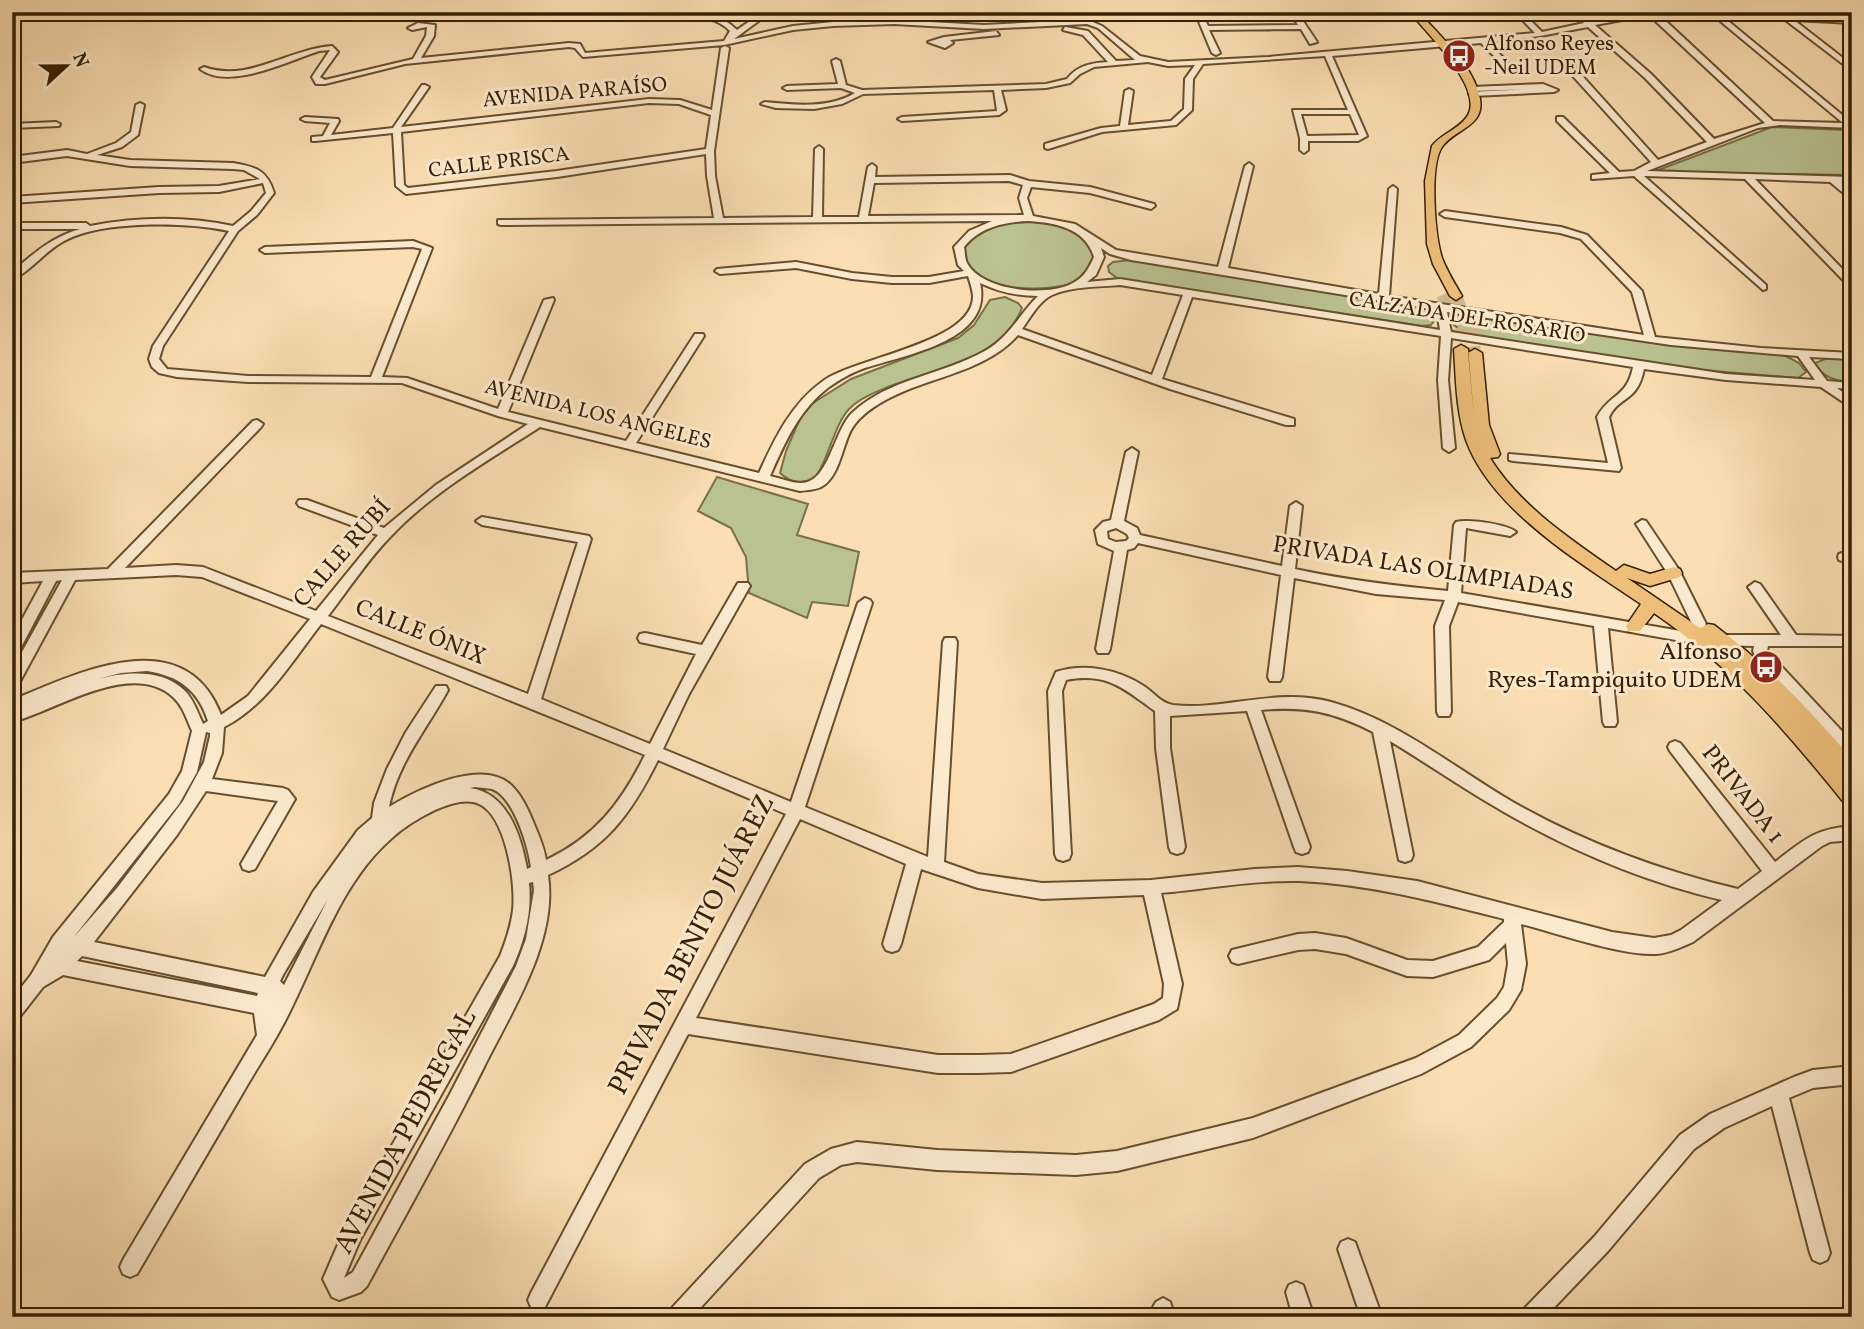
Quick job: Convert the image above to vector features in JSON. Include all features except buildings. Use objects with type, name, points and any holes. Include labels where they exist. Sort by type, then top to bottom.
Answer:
[{"type":"main road","points":[[1405,12],[1435,43],[1456,79],[1465,104],[1460,117],[1433,137],[1420,155],[1423,251],[1442,300]]},
{"type":"main road","points":[[1414,12],[1472,91],[1476,106],[1471,120],[1437,146],[1431,163],[1434,248],[1438,262],[1456,296]]},
{"type":"main road","points":[[1708,634],[1650,601],[1556,535],[1508,491],[1487,466],[1472,436],[1464,394],[1468,351],[1482,425],[1491,451],[1519,489],[1549,517],[1708,634],[1786,699],[1852,773]]},
{"type":"main road","points":[[1623,571],[1650,580],[1674,573]]},
{"type":"main road","points":[[1633,626],[1644,616],[1650,601]]},
{"type":"main road","points":[[1737,660],[1852,798]]},
{"type":"street","points":[[657,12],[714,19],[730,25],[710,151],[710,176],[719,219]]},
{"type":"street","points":[[728,42],[768,12]]},
{"type":"street","points":[[1198,12],[1216,53]]},
{"type":"street","points":[[1293,12],[1313,42]]},
{"type":"street","points":[[1518,12],[1540,34]]},
{"type":"street","points":[[1576,12],[1648,76],[1713,143]]},
{"type":"street","points":[[204,69],[212,74],[231,75],[329,48],[334,50],[317,74],[319,82],[331,82],[379,66],[416,60],[572,45],[577,46],[583,55],[728,42],[793,28],[894,22],[965,26],[1090,22],[1138,58],[1162,64],[1200,63],[1483,41],[1540,34],[1590,24],[1615,15],[1652,12],[1771,124]]},
{"type":"street","points":[[1688,12],[1848,21]]},
{"type":"street","points":[[1831,12],[1848,21]]},
{"type":"street","points":[[833,24],[838,13]]},
{"type":"street","points":[[1714,13],[1851,126]]},
{"type":"street","points":[[960,17],[965,26]]},
{"type":"street","points":[[1787,18],[1852,69]]},
{"type":"street","points":[[412,28],[431,25],[430,36],[416,60]]},
{"type":"street","points":[[1206,28],[1302,27]]},
{"type":"street","points":[[947,42],[970,41],[991,33],[1071,29],[1085,33],[1094,40],[1114,63]]},
{"type":"street","points":[[1483,41],[1509,69]]},
{"type":"street","points":[[1304,138],[1363,136],[1328,54]]},
{"type":"street","points":[[836,61],[842,86]]},
{"type":"street","points":[[788,88],[842,86],[861,92],[1052,86],[1070,81],[1077,72],[1088,66],[1147,61]]},
{"type":"street","points":[[1564,61],[1656,163]]},
{"type":"street","points":[[1048,146],[1088,133],[1159,126],[1181,118],[1188,110],[1189,79],[1200,63]]},
{"type":"street","points":[[1546,86],[1554,90],[1472,91],[1546,86]]},
{"type":"street","points":[[398,128],[397,125],[425,87]]},
{"type":"street","points":[[902,119],[999,113],[1002,110],[997,88]]},
{"type":"street","points":[[1124,128],[1129,91]]},
{"type":"street","points":[[765,104],[824,105],[849,99],[861,92]]},
{"type":"street","name":"AVENIDA PARAÍSO","points":[[315,139],[649,102],[680,102],[715,114]]},
{"type":"street","points":[[89,155],[119,145],[135,133],[140,105]]},
{"type":"street","points":[[1304,150],[1304,138],[1296,112],[1354,112]]},
{"type":"street","points":[[305,119],[335,121],[327,134],[328,137]]},
{"type":"street","points":[[1560,119],[1617,175]]},
{"type":"street","points":[[12,126],[56,124]]},
{"type":"street","points":[[1636,173],[1747,129],[1771,124],[1851,126]]},
{"type":"street","name":"CALLE PRISCA","points":[[398,128],[400,186],[409,191],[557,174],[710,151]]},
{"type":"street","points":[[817,219],[820,149]]},
{"type":"street","points":[[12,160],[58,153],[89,155],[130,163],[233,166],[254,171],[266,180],[270,193],[235,229],[208,223],[12,226]]},
{"type":"street","points":[[1223,271],[1249,166]]},
{"type":"street","points":[[863,218],[868,180],[873,167]]},
{"type":"street","points":[[1636,173],[1763,287]]},
{"type":"street","points":[[1595,177],[1636,173],[1852,180]]},
{"type":"street","points":[[1748,177],[1846,278]]},
{"type":"street","points":[[868,180],[1010,178],[1028,184],[1090,190],[1152,206]]},
{"type":"street","points":[[12,200],[159,190],[219,189],[266,180]]},
{"type":"street","points":[[1832,180],[1852,197]]},
{"type":"street","points":[[501,222],[1027,218],[1023,198],[1028,184]]},
{"type":"street","points":[[1384,297],[1393,189]]},
{"type":"street","points":[[1445,214],[1561,230],[1584,237],[1637,291],[1650,339]]},
{"type":"street","points":[[763,478],[790,421],[819,389],[860,366],[944,339],[971,316],[978,300],[977,287],[958,256],[959,247],[973,232],[964,222],[946,217]]},
{"type":"street","name":"CALZADA DEL ROSARIO","points":[[973,232],[999,222],[1027,218],[1065,223],[1112,252],[1131,257],[1384,297],[1442,300],[1650,339],[1802,355],[1852,356]]},
{"type":"street","points":[[12,277],[53,243],[68,235],[105,226]]},
{"type":"street","name":"AVENIDA LOS ANGELES","points":[[235,229],[158,346],[154,359],[158,368],[177,374],[216,378],[410,381],[502,414],[763,478]]},
{"type":"street","points":[[1077,286],[1091,275],[1098,263],[1098,251],[1091,238]]},
{"type":"street","points":[[265,250],[413,244],[426,247],[428,251],[376,379]]},
{"type":"street","points":[[1120,282],[1106,275],[1104,265],[1114,258],[1131,257]]},
{"type":"street","points":[[720,271],[796,265],[852,276],[892,280],[929,280],[970,275]]},
{"type":"street","name":"CALZADA DEL ROSARIO","points":[[970,275],[1006,290],[1048,293],[1077,286],[1120,282],[1639,365],[1726,377],[1852,386]]},
{"type":"street","points":[[1156,380],[1189,292]]},
{"type":"street","name":"CALZADA DEL ROSARIO","points":[[763,478],[800,487],[816,485],[826,475],[848,425],[864,408],[892,393],[979,358],[1004,344],[1027,312],[1048,293]]},
{"type":"street","points":[[978,300],[1007,296],[1021,302],[1027,312]]},
{"type":"street","points":[[502,414],[549,300]]},
{"type":"street","points":[[1442,300],[1446,335],[1443,380],[1449,448]]},
{"type":"street","points":[[1015,330],[1156,380],[1290,422]]},
{"type":"street","points":[[630,444],[699,336]]},
{"type":"street","points":[[1802,355],[1824,384],[1852,405]]},
{"type":"street","points":[[1513,457],[1614,469],[1616,467],[1603,416],[1605,411],[1636,386],[1639,365]]},
{"type":"street","name":"CALLE RUBÍ","points":[[199,731],[243,709],[253,700],[386,533],[442,486],[538,423]]},
{"type":"street","points":[[113,572],[257,424]]},
{"type":"street","points":[[1117,523],[1132,452]]},
{"type":"street","points":[[303,503],[386,533]]},
{"type":"street","points":[[1275,677],[1296,506]]},
{"type":"street","points":[[482,521],[581,536],[585,540],[533,702]]},
{"type":"street","points":[[1117,523],[1130,528],[1135,538],[1130,545],[1121,548],[1110,546],[1101,537],[1104,527],[1117,523]]},
{"type":"street","points":[[1642,524],[1674,573],[1708,634]]},
{"type":"street","points":[[1444,712],[1442,626],[1457,579],[1460,525],[1510,532]]},
{"type":"street","name":"PRIVADA LAS OLIMPIADAS","points":[[1135,538],[1376,589],[1452,596],[1633,626],[1763,639],[1850,642]]},
{"type":"street","points":[[1103,649],[1121,548]]},
{"type":"street","name":"CALLE ÓNIX","points":[[12,578],[193,570],[533,702],[915,860],[978,881],[1042,891],[1151,887],[1298,874],[1348,878],[1417,889],[1512,921],[1654,946],[1672,943],[1687,936],[1773,872],[1829,835],[1852,833]]},
{"type":"street","points":[[12,683],[71,575]]},
{"type":"street","points":[[12,651],[52,576]]},
{"type":"street","points":[[521,879],[577,852],[603,832],[654,753],[743,586]]},
{"type":"street","points":[[1755,587],[1791,639]]},
{"type":"street","name":"PRIVADA BENITO JUÁREZ","points":[[538,1300],[796,811],[865,603]]},
{"type":"street","points":[[1600,621],[1610,722]]},
{"type":"street","points":[[645,638],[706,651]]},
{"type":"street","points":[[1763,639],[1760,651],[1763,658],[1852,752]]},
{"type":"street","points":[[936,866],[950,642]]},
{"type":"street","points":[[12,703],[99,672],[149,665],[175,671],[192,681],[201,691],[218,723],[215,752],[202,784],[145,865],[79,947],[53,965],[12,1013]]},
{"type":"street","points":[[1063,854],[1055,691],[1062,676],[1085,672],[1114,678],[1138,689],[1162,707],[1174,710],[1296,702],[1330,707],[1380,729],[1517,813],[1597,854],[1688,887],[1740,897]]},
{"type":"street","points":[[12,716],[89,686],[128,679],[148,680],[165,684],[180,696],[199,731],[189,772],[174,799],[59,943],[53,965]]},
{"type":"street","points":[[383,827],[383,796],[400,758],[441,690]]},
{"type":"street","points":[[1252,704],[1302,847]]},
{"type":"street","points":[[1162,707],[1163,748],[1177,847]]},
{"type":"street","points":[[1380,729],[1405,855]]},
{"type":"street","name":"PRIVADA 1","points":[[1675,747],[1773,872]]},
{"type":"street","name":"AVENIDA PEDREGAL","points":[[130,1267],[282,1009],[338,898],[383,827],[440,801],[465,795],[483,797],[498,809],[507,828],[521,879],[520,919],[507,960],[353,1233],[334,1272],[333,1279],[338,1290],[354,1285],[368,1268],[524,968],[534,939],[540,909],[540,871],[536,849],[522,814],[506,790],[494,783],[475,781],[452,785],[410,802],[341,863],[299,929],[268,986],[262,1005],[266,1034]]},
{"type":"street","points":[[202,784],[284,794],[287,799],[249,864]]},
{"type":"street","points":[[892,944],[915,860]]},
{"type":"street","points":[[684,1025],[938,1064],[1011,1063],[1159,1011],[1171,1003],[1173,984],[1151,887]]},
{"type":"street","points":[[1238,956],[1315,941],[1346,946],[1407,968],[1433,969],[1483,954],[1512,921]]},
{"type":"street","points":[[677,1317],[812,1171],[838,1156],[857,1152],[937,1160],[1076,1165],[1117,1161],[1253,1128],[1422,1065],[1465,1041],[1503,1004],[1517,977],[1512,921]]},
{"type":"street","points":[[59,943],[289,991]]},
{"type":"street","points":[[53,965],[282,1009]]},
{"type":"street","points":[[1530,1317],[1601,1244],[1686,1142],[1717,1121],[1778,1093],[1813,1079],[1852,1075]]},
{"type":"street","points":[[1778,1093],[1820,1253]]},
{"type":"street","points":[[1348,1249],[1372,1317]]},
{"type":"street","points":[[1296,1292],[1304,1317]]},
{"type":"green space","points":[[1772,127],[1846,130],[1852,135],[1852,175],[1653,172]]},
{"type":"green space","points":[[1011,221],[1036,221],[1072,230],[1089,246],[1095,257],[1087,272],[1067,285],[1049,288],[1006,286],[987,281],[972,273],[964,261],[967,242],[984,229]]},
{"type":"green space","points":[[1131,260],[1425,308],[1433,312],[1434,321],[1431,325],[1422,326],[1118,279],[1109,272],[1108,266],[1113,262]]},
{"type":"green space","points":[[1005,297],[1022,308],[1012,326],[999,340],[965,361],[888,387],[854,404],[844,415],[814,480],[796,481],[780,473],[801,416],[813,403],[851,379],[958,338],[974,325],[990,300]]},
{"type":"green space","points":[[1461,314],[1685,347],[1784,355],[1799,363],[1806,372],[1798,378],[1690,369],[1465,334],[1454,325],[1456,316]]},
{"type":"green space","points":[[1828,358],[1852,358],[1852,382],[1835,380],[1821,372],[1815,363]]},
{"type":"green space","points":[[717,477],[808,504],[797,535],[859,552],[848,606],[812,602],[807,618],[749,593],[746,557],[731,528],[698,511]]},
{"type":"tunnel","points":[[1442,295],[1459,334],[1461,349]]},
{"type":"tunnel","points":[[1456,296],[1473,335],[1475,353]]},
{"type":"place","name":"Alfonso Reyes -Neil UDEM","points":[[1459,56]]},
{"type":"place","name":"Alfonso Ryes-Tampiquito UDEM","points":[[1766,667]]}]
